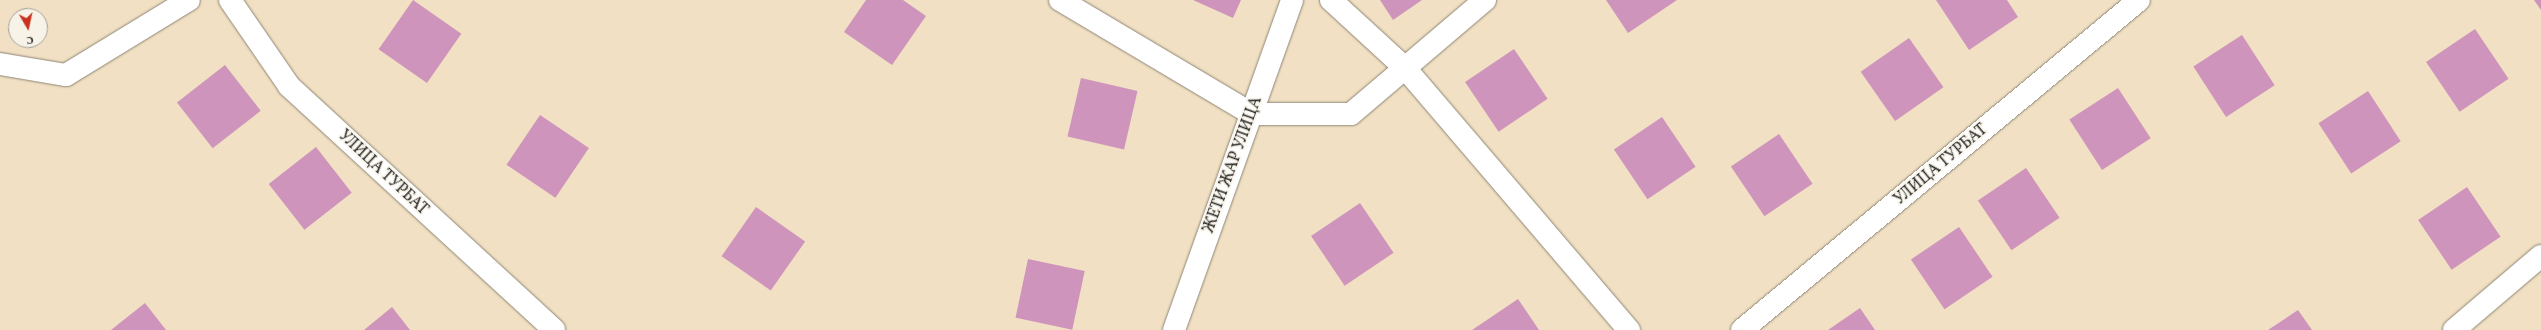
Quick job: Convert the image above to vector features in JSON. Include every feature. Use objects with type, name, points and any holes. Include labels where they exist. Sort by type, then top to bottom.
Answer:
[{"type":"street","points":[[0,64],[66,75],[189,0]]},
{"type":"street","name":"УЛИЦА ТУРБАТ","points":[[230,0],[289,86],[554,330]]},
{"type":"street","points":[[1060,0],[1252,114],[1351,114],[1485,0]]},
{"type":"street","name":"ЖЕТИ ЖАР УЛИЦА","points":[[1174,330],[1292,0]]},
{"type":"street","points":[[1330,0],[1405,68],[1628,330]]},
{"type":"street","name":"УЛИЦА ТУРБАТ","points":[[1742,330],[2139,0]]},
{"type":"street","points":[[2454,330],[2541,256]]},
{"type":"building","points":[[413,0],[461,34],[427,83],[379,49]]},
{"type":"building","points":[[866,0],[903,0],[926,16],[892,65],[844,32]]},
{"type":"building","points":[[1193,0],[1241,0],[1233,18]]},
{"type":"building","points":[[1380,0],[1422,0],[1393,20]]},
{"type":"building","points":[[1606,0],[1677,0],[1628,33]]},
{"type":"building","points":[[1936,0],[2007,0],[2018,17],[1969,50]]},
{"type":"building","points":[[2534,0],[2541,0],[2541,10]]},
{"type":"building","points":[[2475,29],[2509,79],[2460,112],[2426,62]]},
{"type":"building","points":[[2242,35],[2275,85],[2226,117],[2193,67]]},
{"type":"building","points":[[1909,38],[1943,87],[1895,121],[1861,72]]},
{"type":"building","points":[[1514,49],[1548,99],[1499,132],[1465,82]]},
{"type":"building","points":[[225,65],[261,111],[213,148],[177,103]]},
{"type":"building","points":[[1081,78],[1138,91],[1124,150],[1068,136]]},
{"type":"building","points":[[2118,88],[2151,138],[2102,170],[2069,120]]},
{"type":"building","points":[[2368,91],[2401,141],[2351,173],[2319,123]]},
{"type":"building","points":[[540,115],[589,148],[555,198],[506,165]]},
{"type":"building","points":[[1662,117],[1696,167],[1647,199],[1614,149]]},
{"type":"building","points":[[1779,134],[1813,184],[1764,216],[1731,166]]},
{"type":"building","points":[[316,147],[352,193],[304,230],[269,184]]},
{"type":"building","points":[[2026,168],[2060,218],[2011,250],[1978,200]]},
{"type":"building","points":[[2467,187],[2501,237],[2452,270],[2418,220]]},
{"type":"building","points":[[1360,203],[1394,253],[1345,286],[1311,236]]},
{"type":"building","points":[[756,207],[805,241],[771,291],[722,256]]},
{"type":"building","points":[[1959,227],[1993,277],[1944,309],[1911,259]]},
{"type":"building","points":[[1028,259],[1085,271],[1072,330],[1016,318]]},
{"type":"building","points":[[1518,299],[1539,330],[1472,330]]},
{"type":"building","points":[[145,303],[166,330],[111,330]]},
{"type":"building","points":[[392,307],[410,330],[364,330]]},
{"type":"building","points":[[1860,308],[1875,330],[1828,330]]},
{"type":"building","points":[[2298,310],[2312,330],[2268,330]]}]
